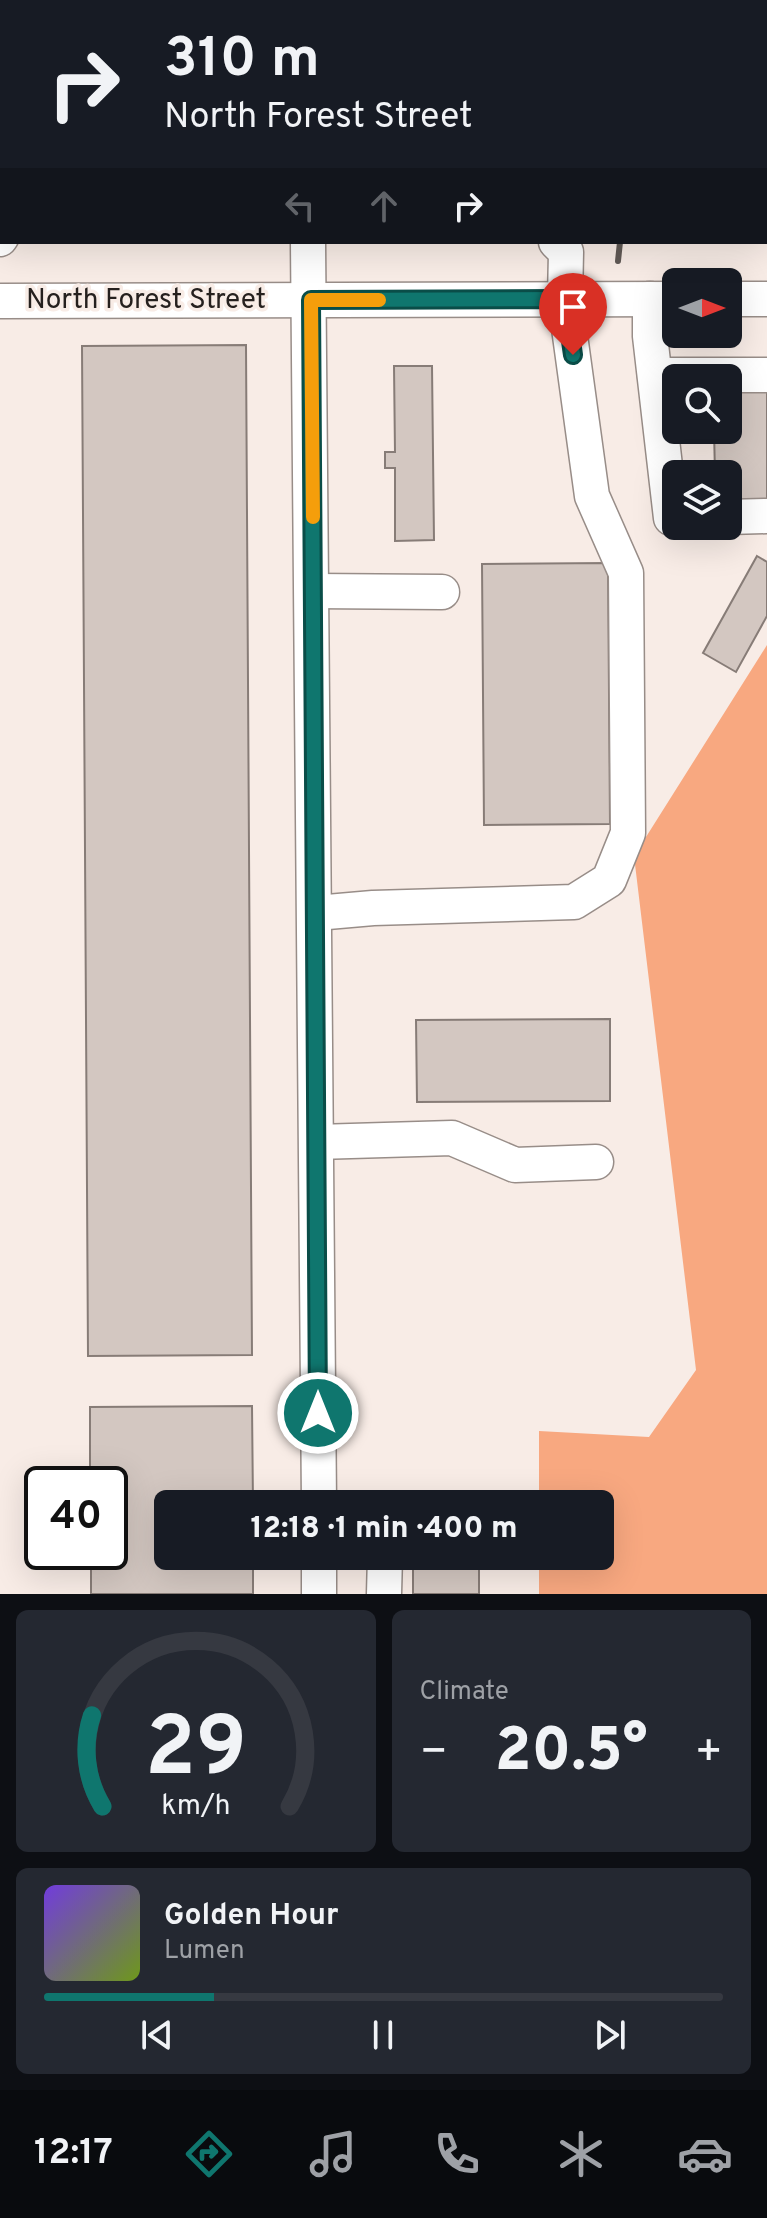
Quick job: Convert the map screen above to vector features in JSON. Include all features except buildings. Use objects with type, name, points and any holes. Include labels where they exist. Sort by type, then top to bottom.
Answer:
[{"type":"street","points":[[308,244],[311,300],[319,1490]]},
{"type":"street","points":[[316,913],[373,908],[574,902],[609,880],[628,833],[626,573],[592,496],[565,299],[566,252],[558,244]]},
{"type":"street","name":"North Forest Street","points":[[0,301],[662,299]]},
{"type":"street","points":[[742,299],[767,299]]},
{"type":"street","points":[[662,308],[655,375],[665,460]]},
{"type":"street","points":[[655,375],[760,375]]},
{"type":"street","points":[[742,517],[767,516]]},
{"type":"street","points":[[313,591],[442,592]]},
{"type":"street","points":[[317,1142],[452,1138],[515,1165],[596,1162]]},
{"type":"street","points":[[319,1570],[319,1594]]},
{"type":"street","points":[[384,1594],[385,1570]]},
{"type":"shaded area","points":[[767,645],[767,1594],[539,1594],[539,1570],[614,1570],[614,1490],[539,1490],[539,1431],[649,1437],[696,1370],[634,856]]},
{"type":"railway","points":[[618,261],[620,244]]},
{"type":"slow traffic","points":[[313,517],[311,300],[379,300]]},
{"type":"route","points":[[318,1413],[311,300],[565,299],[573,355]]}]
